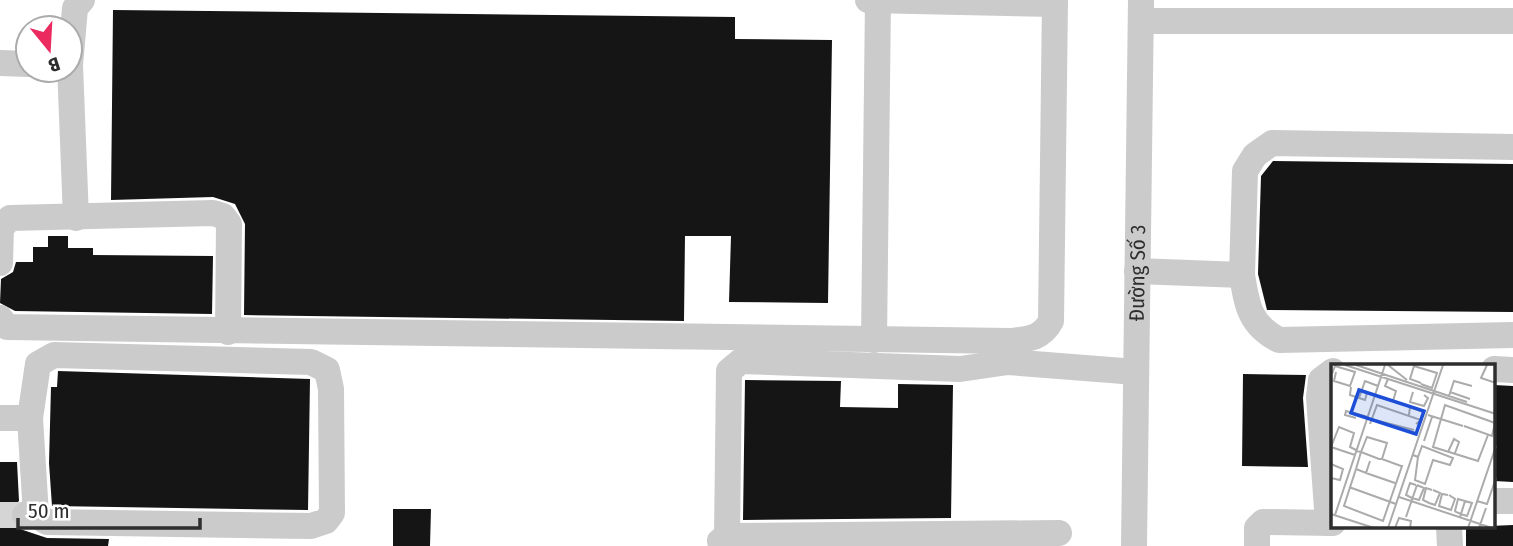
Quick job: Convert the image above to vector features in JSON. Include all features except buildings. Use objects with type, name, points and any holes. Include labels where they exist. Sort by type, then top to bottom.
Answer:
[{"type":"street","points":[[0,318],[7,327],[228,332],[1011,341],[1030,339],[1045,332],[1051,321],[1055,2],[868,0]]},
{"type":"street","points":[[874,340],[878,0]]},
{"type":"street","points":[[1141,10],[1513,21]]},
{"type":"street","name":"Đường Số 3","points":[[1134,546],[1141,10]]},
{"type":"street","points":[[71,84],[76,218]]},
{"type":"street","points":[[1513,147],[1272,143],[1255,155],[1245,171],[1242,275],[1248,312],[1264,332],[1279,340],[1513,335]]},
{"type":"street","points":[[0,263],[3,222],[10,218],[213,213],[223,216],[229,224],[228,332]]},
{"type":"street","points":[[1138,271],[1242,275]]},
{"type":"street","points":[[54,355],[311,362],[327,370],[331,388],[332,513],[326,521],[311,526],[47,522],[30,515],[30,418],[38,364],[54,355]]},
{"type":"street","points":[[1059,533],[724,541],[729,371],[741,361],[960,369],[1009,362],[1136,372]]},
{"type":"street","points":[[1256,546],[1257,528],[1263,522],[1330,523],[1319,397],[1321,380],[1331,372]]},
{"type":"street","points":[[0,418],[30,418]]},
{"type":"street","points":[[1449,528],[1450,546]]},
{"type":"tunnel","points":[[0,515],[25,515]]}]
